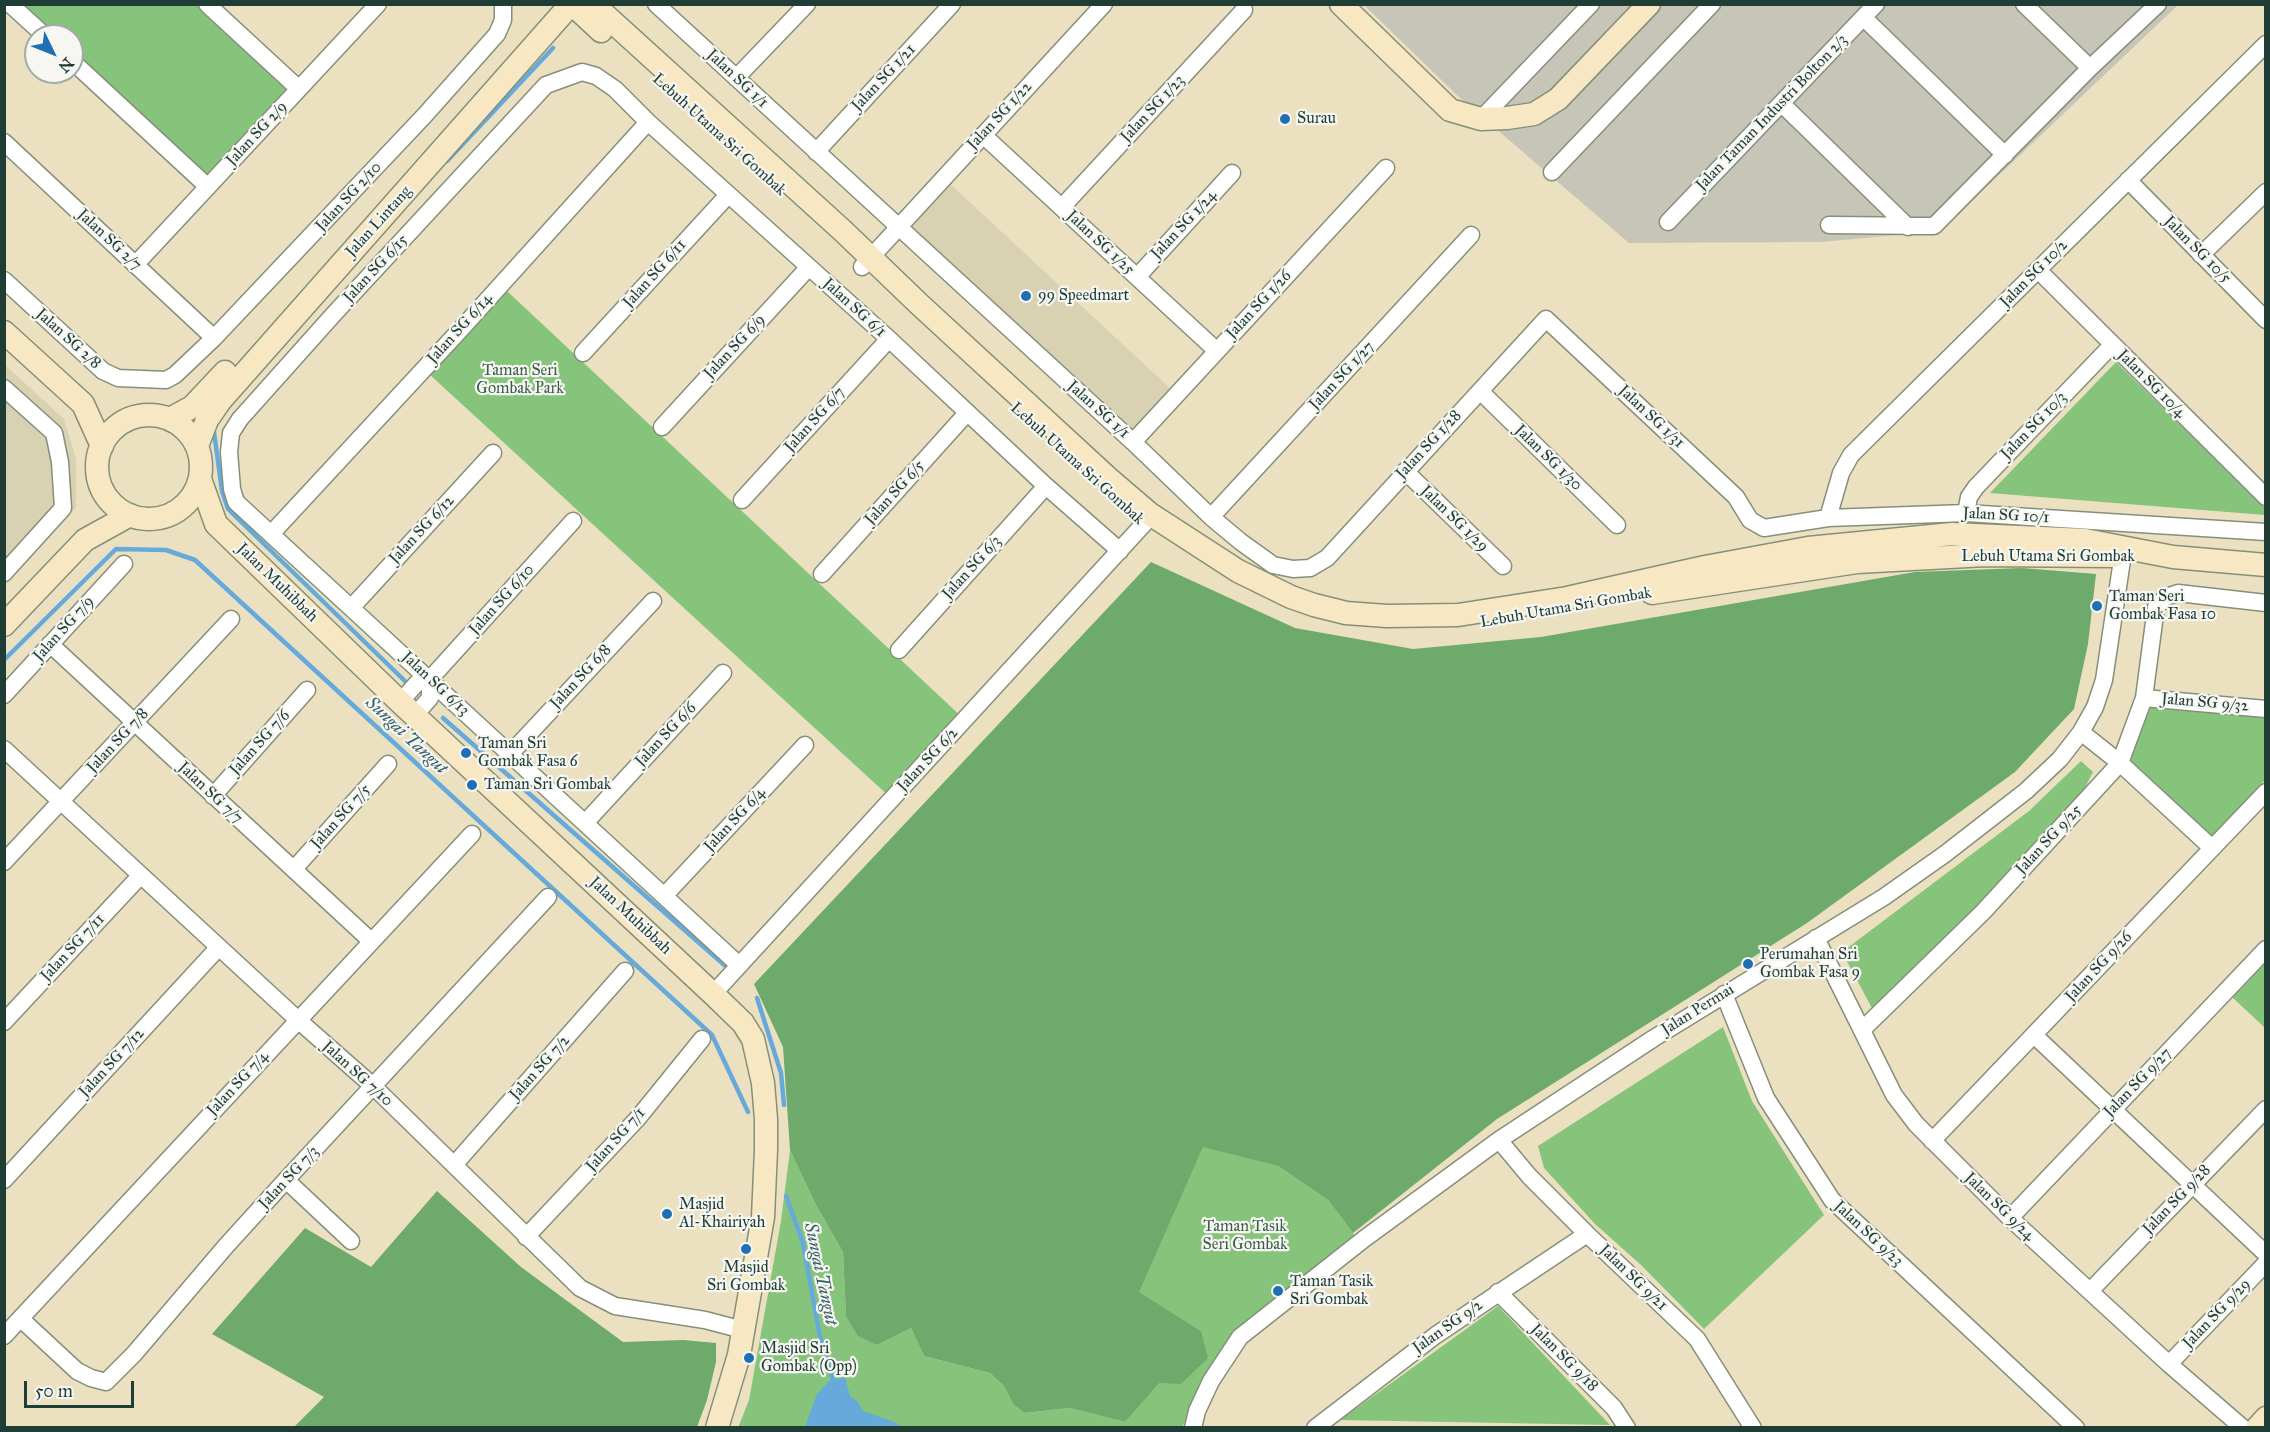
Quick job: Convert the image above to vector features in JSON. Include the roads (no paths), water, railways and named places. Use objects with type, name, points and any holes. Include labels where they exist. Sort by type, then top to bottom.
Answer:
[{"type":"street","points":[[10,4],[32,24]]},
{"type":"street","points":[[207,4],[299,89]]},
{"type":"street","name":"Jalan Lintang","points":[[170,419],[192,407],[209,391],[550,4]]},
{"type":"street","name":"Jalan Lintang","points":[[197,446],[207,420],[220,401],[571,4]]},
{"type":"street","name":"Lebuh Utama Sri Gombak","points":[[571,4],[866,262]]},
{"type":"street","name":"Lebuh Utama Sri Gombak","points":[[593,4],[866,262],[1148,520],[1230,584],[1278,608],[1316,620],[1350,625],[1411,628],[1483,624],[1558,613],[1641,595],[1857,562],[1986,555],[2123,552],[2265,565]]},
{"type":"street","name":"Jalan SG 1/1","points":[[656,4],[1211,517],[1274,565],[1293,569],[1310,568]]},
{"type":"street","points":[[736,78],[807,4]]},
{"type":"street","name":"Jalan SG 1/21","points":[[816,152],[952,4]]},
{"type":"street","name":"Jalan SG 1/22","points":[[897,228],[1104,4]]},
{"type":"street","points":[[1481,119],[1591,4]]},
{"type":"street","points":[[1343,5],[1450,110],[1481,119],[1534,114],[1558,99],[1649,4]]},
{"type":"street","points":[[1552,172],[1713,4]]},
{"type":"street","name":"Jalan Taman Industri Bolton 2/3","points":[[1668,222],[1876,4]]},
{"type":"street","points":[[2024,4],[2090,69]]},
{"type":"street","points":[[1829,225],[1934,226],[2158,4]]},
{"type":"street","name":"Jalan SG 2/10","points":[[175,375],[326,222],[497,34],[503,20],[503,5]]},
{"type":"street","name":"Jalan SG 2/9","points":[[135,264],[299,89],[371,7]]},
{"type":"street","name":"Jalan SG 1/23","points":[[1062,207],[1244,10]]},
{"type":"street","points":[[1863,18],[2005,155]]},
{"type":"street","name":"Jalan SG 10/2","points":[[1828,518],[1841,473],[1851,455],[2265,45]]},
{"type":"street","points":[[84,72],[208,187]]},
{"type":"street","name":"Jalan SG 6/1","points":[[582,72],[596,76],[615,89],[648,122],[1120,551]]},
{"type":"street","name":"Jalan SG 6/15","points":[[236,502],[232,489],[229,452],[231,433],[240,419],[546,85],[582,72]]},
{"type":"street","points":[[1782,104],[1908,227]]},
{"type":"street","name":"Jalan SG 6/14","points":[[271,534],[648,122]]},
{"type":"street","name":"Jalan SG 1/25","points":[[983,135],[1217,351]]},
{"type":"street","name":"Jalan SG 2/7","points":[[4,142],[214,338]]},
{"type":"street","name":"Jalan SG 1/26","points":[[1132,442],[1386,168]]},
{"type":"street","name":"Jalan SG 1/24","points":[[1137,277],[1232,173]]},
{"type":"street","name":"Jalan SG 10/5","points":[[2128,180],[2265,320]]},
{"type":"street","points":[[2201,255],[2265,192]]},
{"type":"street","name":"Jalan SG 6/11","points":[[583,353],[728,195]]},
{"type":"street","points":[[866,262],[897,228]]},
{"type":"street","name":"Jalan SG 1/27","points":[[1211,517],[1472,235]]},
{"type":"street","name":"Jalan SG 6/9","points":[[662,427],[809,267]]},
{"type":"street","name":"Jalan SG 10/4","points":[[2038,270],[2265,497]]},
{"type":"street","name":"Jalan SG 2/8","points":[[4,280],[110,375],[151,381],[166,380],[175,375]]},
{"type":"street","name":"Jalan SG 1/28","points":[[1310,568],[1327,558],[1546,319]]},
{"type":"street","name":"Jalan SG 1/31","points":[[1546,319],[1736,497],[1750,520]]},
{"type":"street","points":[[6,337],[83,404],[130,419]]},
{"type":"street","name":"Jalan SG 6/7","points":[[742,500],[889,339]]},
{"type":"street","name":"Jalan SG 10/3","points":[[1966,513],[1969,497],[1976,487],[2112,345]]},
{"type":"street","points":[[4,388],[54,433],[60,462],[63,508],[4,573]]},
{"type":"street","name":"Jalan SG 1/30","points":[[1480,391],[1617,525]]},
{"type":"street","points":[[83,404],[102,446]]},
{"type":"street","name":"Jalan SG 6/5","points":[[822,574],[967,413]]},
{"type":"street","points":[[143,415],[157,415],[170,419],[181,426],[197,446],[200,457],[200,479],[189,500],[170,514],[157,518],[130,515],[120,509],[104,492],[98,469],[102,446],[113,430],[130,419],[143,415]]},
{"type":"street","name":"Jalan SG 6/12","points":[[351,608],[493,453]]},
{"type":"street","name":"Jalan SG 1/29","points":[[1405,471],[1503,566]]},
{"type":"street","name":"Jalan Muhibbah","points":[[200,479],[216,525],[407,709],[726,979],[743,1023],[753,1039],[763,1083],[766,1150],[763,1217],[739,1355],[717,1428]]},
{"type":"street","name":"Jalan SG 6/3","points":[[899,650],[1046,486]]},
{"type":"street","points":[[85,540],[104,492]]},
{"type":"street","name":"Jalan SG 6/13","points":[[236,502],[664,896],[726,979]]},
{"type":"street","name":"Jalan SG 10/1","points":[[1750,520],[1764,528],[1828,518],[1966,513],[2265,532]]},
{"type":"street","points":[[170,514],[216,525]]},
{"type":"street","points":[[4,625],[85,540],[130,515]]},
{"type":"street","name":"Jalan SG 6/2","points":[[726,979],[1148,520]]},
{"type":"street","name":"Jalan SG 6/10","points":[[407,709],[417,683],[430,679],[573,521]]},
{"type":"street","name":"Jalan Permai","points":[[1193,1428],[1197,1411],[1210,1381],[1240,1337],[1364,1239],[1499,1140],[1724,994],[1884,897],[1945,854],[2017,798],[2060,759],[2081,732],[2095,707],[2104,680],[2123,552]]},
{"type":"street","name":"Jalan SG 7/9","points":[[4,695],[124,564]]},
{"type":"street","name":"Jalan SG 9/25","points":[[1862,1030],[1983,912],[2120,763],[2144,698],[2156,607],[2166,597],[2178,593],[2265,603]]},
{"type":"street","name":"Jalan SG 6/8","points":[[510,754],[653,601]]},
{"type":"street","name":"Jalan SG 7/8","points":[[4,862],[231,619]]},
{"type":"street","name":"Jalan SG 7/7","points":[[50,644],[371,941]]},
{"type":"street","name":"Jalan SG 6/6","points":[[585,823],[723,673]]},
{"type":"street","name":"Jalan SG 7/6","points":[[213,796],[307,690]]},
{"type":"street","name":"Jalan SG 9/32","points":[[2144,698],[2265,709]]},
{"type":"street","points":[[2081,732],[2120,763],[2212,848]]},
{"type":"street","name":"Jalan SG 6/4","points":[[664,896],[805,745]]},
{"type":"street","name":"Jalan SG 7/10","points":[[4,749],[297,1020],[374,1087],[580,1288],[615,1306],[705,1320],[743,1330]]},
{"type":"street","name":"Jalan SG 7/5","points":[[294,869],[388,764]]},
{"type":"street","name":"Jalan SG 9/26","points":[[1932,1141],[2035,1036],[2265,792]]},
{"type":"street","name":"Jalan SG 7/4","points":[[4,1335],[472,834]]},
{"type":"street","name":"Jalan SG 7/11","points":[[4,1022],[141,875]]},
{"type":"street","name":"Jalan SG 7/3","points":[[21,1319],[77,1371],[106,1382],[134,1354],[286,1180],[548,897]]},
{"type":"street","name":"Jalan SG 9/24","points":[[1816,938],[1894,1095],[1932,1141],[2090,1292],[2243,1428]]},
{"type":"street","name":"Jalan SG 7/12","points":[[4,1180],[219,947]]},
{"type":"street","name":"Jalan SG 9/27","points":[[2010,1218],[2265,949]]},
{"type":"street","name":"Jalan SG 7/2","points":[[454,1165],[626,971]]},
{"type":"street","name":"Jalan SG 9/23","points":[[1724,994],[1766,1098],[1832,1200],[2076,1428]]},
{"type":"street","points":[[2035,1036],[2265,1254]]},
{"type":"street","name":"Jalan SG 7/1","points":[[526,1237],[638,1118],[702,1039]]},
{"type":"street","name":"Jalan SG 9/28","points":[[2090,1292],[2265,1109]]},
{"type":"street","name":"Jalan SG 9/21","points":[[1499,1140],[1529,1176],[1697,1338],[1753,1428]]},
{"type":"street","points":[[286,1180],[351,1241]]},
{"type":"street","name":"Jalan SG 9/2","points":[[1314,1428],[1436,1335],[1587,1234]]},
{"type":"street","name":"Jalan SG 9/29","points":[[2169,1364],[2265,1263]]},
{"type":"street","name":"Jalan SG 9/18","points":[[1498,1292],[1614,1408],[1627,1428]]},
{"type":"street","points":[[2257,1428],[2265,1418]]},
{"type":"water","points":[[845,1377],[850,1396],[858,1402],[863,1411],[902,1427],[805,1427],[817,1394],[829,1381]]},
{"type":"waterway","points":[[447,161],[553,48]]},
{"type":"waterway","points":[[214,432],[222,491],[228,509],[408,684]]},
{"type":"waterway","name":"Sungai Tangut","points":[[4,660],[116,549],[166,550],[195,560],[712,1035],[748,1112]]},
{"type":"waterway","points":[[443,718],[730,970]]},
{"type":"waterway","points":[[757,998],[781,1073],[784,1105]]},
{"type":"waterway","name":"Sungai Tangut","points":[[786,1196],[803,1243],[820,1337],[834,1383]]},
{"type":"place","name":"Surau","points":[[1285,119]]},
{"type":"place","name":"99 Speedmart","points":[[1026,296]]},
{"type":"place","name":"Taman Seri Gombak Fasa 10","points":[[2097,606]]},
{"type":"place","name":"Taman Sri Gombak Fasa 6","points":[[466,753]]},
{"type":"place","name":"Taman Sri Gombak","points":[[472,785]]},
{"type":"place","name":"Perumahan Sri Gombak Fasa 9","points":[[1748,964]]},
{"type":"place","name":"Masjid Al-Khairiyah","points":[[667,1214]]},
{"type":"place","name":"Masjid Sri Gombak","points":[[746,1249]]},
{"type":"place","name":"Taman Tasik Sri Gombak","points":[[1278,1291]]},
{"type":"place","name":"Masjid Sri Gombak (Opp)","points":[[749,1358]]},
{"type":"park label","name":"Taman Seri Gombak Park","points":[[520,380]]},
{"type":"park label","name":"Taman Tasik Seri Gombak","points":[[1245,1236]]}]
